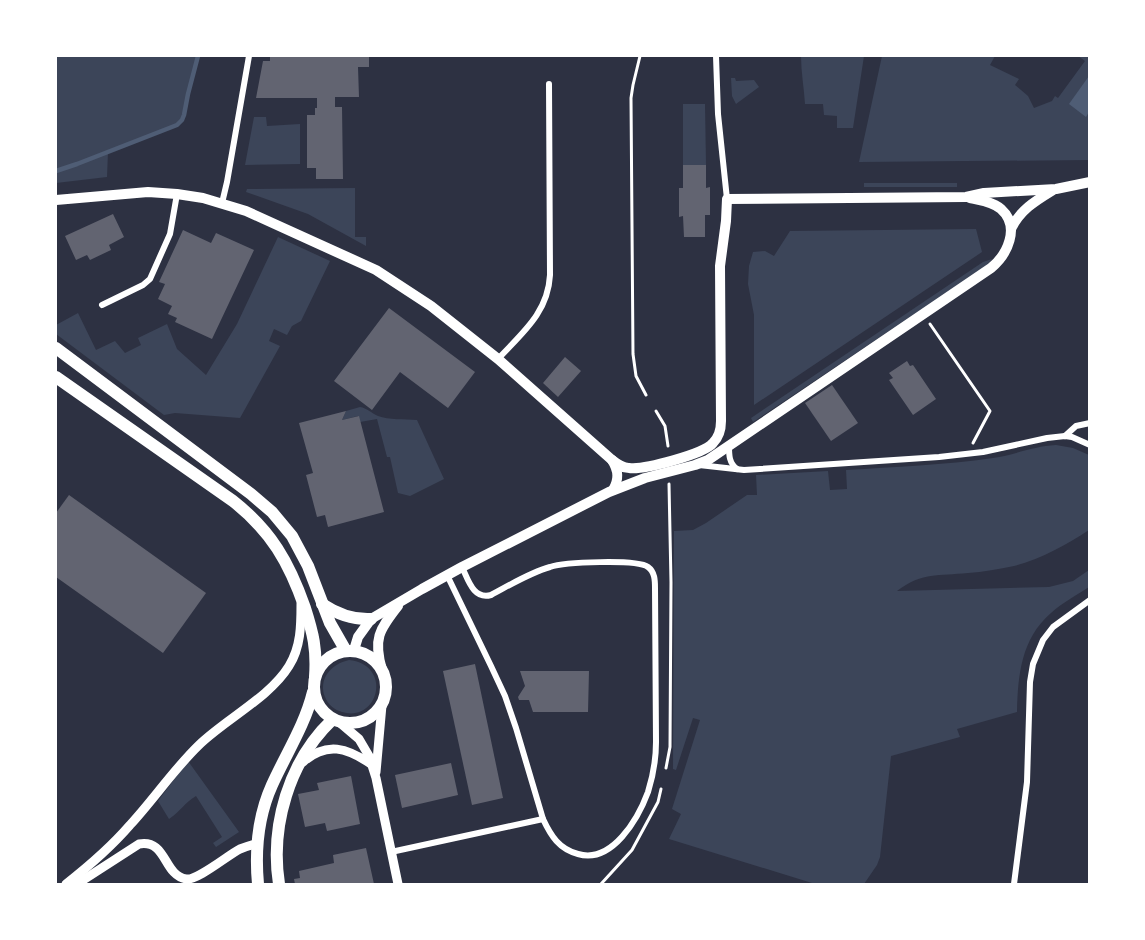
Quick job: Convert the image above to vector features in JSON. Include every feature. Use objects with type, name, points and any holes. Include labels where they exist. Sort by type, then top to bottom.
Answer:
[{"type":"main road","points":[[56,200],[148,192],[177,194],[222,203],[261,217],[376,270],[431,306],[498,359],[612,460],[623,467],[634,468],[699,452],[714,442],[719,432],[721,421],[720,266],[727,199],[966,197],[984,193],[1056,189],[1089,182]]},
{"type":"main road","points":[[1011,229],[1019,215],[1028,206],[1056,189]]},
{"type":"main road","points":[[350,650],[371,619],[462,567],[614,490],[650,476],[695,465],[711,458],[996,264],[1010,242],[1011,229],[1007,216],[999,207],[966,197]]},
{"type":"main road","points":[[56,348],[272,512],[292,536],[303,555],[330,623],[350,650]]},
{"type":"main road","points":[[56,377],[246,512],[277,546],[301,596],[313,634],[317,658],[314,691],[305,718],[271,787],[262,814],[256,862],[258,885]]},
{"type":"main road","points":[[721,421],[727,430],[741,436]]},
{"type":"main road","points":[[612,460],[618,476],[614,490]]},
{"type":"main road","points":[[314,691],[322,711],[336,721],[354,724],[373,715],[382,705],[386,690],[385,677],[378,656],[378,639],[387,619],[401,601]]},
{"type":"main road","points":[[322,604],[347,617],[371,619]]},
{"type":"main road","points":[[315,676],[327,659],[339,652],[350,650],[373,658],[382,670]]},
{"type":"main road","points":[[279,885],[276,865],[277,832],[284,802],[299,766],[318,735],[336,721]]},
{"type":"street","points":[[222,203],[249,56]]},
{"type":"street","points":[[716,56],[718,114],[727,199]]},
{"type":"street","points":[[498,359],[537,316],[549,290],[549,84]]},
{"type":"street","points":[[102,305],[143,285],[150,279],[170,234],[177,194]]},
{"type":"street","points":[[1065,436],[1076,426],[1089,423]]},
{"type":"street","points":[[695,465],[741,470],[958,455],[1065,436],[1089,445]]},
{"type":"street","points":[[729,445],[732,464],[741,470]]},
{"type":"street","points":[[447,575],[501,687],[516,728],[543,819],[549,831],[555,841],[575,853],[595,854],[609,849],[628,828],[643,802],[652,776],[655,758],[655,588],[652,572],[647,566],[629,563],[560,564],[535,572],[489,596],[479,595],[474,590],[462,567]]},
{"type":"street","points":[[66,885],[130,826],[197,746],[261,695],[285,672],[298,643],[301,596]]},
{"type":"street","points":[[1014,885],[1027,782],[1030,682],[1033,664],[1043,640],[1053,627],[1089,600]]},
{"type":"street","points":[[376,778],[382,705]]},
{"type":"street","points":[[336,721],[359,739],[366,750],[376,778],[398,885]]},
{"type":"street","points":[[299,766],[314,754],[334,748],[348,751],[371,764]]},
{"type":"street","points":[[391,852],[543,819]]},
{"type":"street","points":[[77,885],[134,846],[142,843],[152,844],[158,849],[178,876],[189,879],[198,876]]},
{"type":"street","points":[[184,885],[238,850],[258,843]]},
{"type":"path","points":[[640,56],[631,98],[633,354],[636,376],[646,395]]},
{"type":"path","points":[[930,324],[990,411],[973,443]]},
{"type":"path","points":[[656,411],[665,426],[668,446]]},
{"type":"shaded area","points":[[56,56],[198,56],[184,115],[177,125],[108,152],[107,177],[56,183]]},
{"type":"shaded area","points":[[801,56],[864,56],[853,128],[837,128],[837,116],[824,115],[823,104],[805,104]]},
{"type":"shaded area","points":[[882,56],[995,56],[990,65],[1019,79],[1015,85],[1028,96],[1034,108],[1052,101],[1055,96],[1058,98],[1085,61],[1078,56],[1089,56],[1089,160],[859,162]]},
{"type":"shaded area","points":[[1089,76],[1089,112],[1086,117],[1069,104]]},
{"type":"shaded area","points":[[731,78],[735,78],[736,81],[754,80],[759,87],[736,104],[732,96]]},
{"type":"shaded area","points":[[683,104],[705,104],[706,165],[683,165]]},
{"type":"shaded area","points":[[254,117],[266,117],[267,126],[300,124],[300,164],[245,165]]},
{"type":"shaded area","points":[[864,183],[957,183],[957,187],[864,187]]},
{"type":"shaded area","points":[[355,188],[355,237],[366,237],[366,246],[308,214],[246,192],[247,189]]},
{"type":"shaded area","points":[[976,229],[982,252],[754,405],[754,315],[748,284],[753,252],[765,251],[774,256],[790,231]]},
{"type":"shaded area","points":[[278,237],[330,261],[301,321],[292,326],[287,335],[274,329],[269,341],[280,346],[240,418],[175,413],[164,415],[56,334],[56,325],[78,313],[96,350],[115,341],[125,353],[141,345],[138,338],[167,324],[177,349],[206,375],[237,324]]},
{"type":"shaded area","points":[[992,259],[986,266],[753,422],[751,418],[983,262]]},
{"type":"shaded area","points":[[360,407],[382,417],[417,420],[444,479],[410,496],[398,493],[390,457],[387,457],[377,419],[360,422],[358,416],[342,420],[346,411]]},
{"type":"shaded area","points":[[1056,445],[1073,448],[1089,455],[1089,530],[1034,560],[985,571],[923,578],[897,591],[1049,587],[1073,581],[1089,570],[1089,587],[1055,609],[1033,634],[1020,671],[1017,712],[957,729],[960,737],[891,756],[880,857],[864,884],[812,883],[669,839],[681,814],[672,809],[700,720],[693,718],[676,770],[673,769],[674,531],[693,530],[747,495],[757,495],[756,475],[828,471],[830,490],[847,489],[846,470],[920,466],[1001,457]]},
{"type":"shaded area","points":[[349,660],[363,664],[372,672],[376,682],[376,692],[372,702],[365,709],[355,713],[342,712],[334,708],[326,700],[323,690],[328,673],[337,665]]},
{"type":"shaded area","points":[[188,761],[239,832],[216,847],[213,843],[222,837],[196,796],[169,819],[158,801]]},
{"type":"building","points":[[270,56],[369,56],[369,67],[358,67],[359,97],[335,97],[335,107],[342,107],[343,179],[316,179],[316,168],[307,168],[307,115],[315,115],[317,98],[256,98],[263,61],[270,61]]},
{"type":"building","points":[[683,165],[706,165],[706,188],[710,187],[710,215],[705,215],[705,237],[684,237],[683,216],[679,217],[679,188],[683,188]]},
{"type":"building","points":[[113,214],[124,237],[109,245],[111,250],[90,260],[87,255],[76,260],[65,236]]},
{"type":"building","points":[[183,230],[211,243],[216,233],[254,250],[212,339],[175,322],[177,318],[168,314],[172,306],[158,299],[165,284],[159,282]]},
{"type":"building","points":[[389,308],[475,372],[448,408],[400,372],[372,410],[334,381]]},
{"type":"building","points":[[565,357],[581,371],[558,397],[543,383]]},
{"type":"building","points":[[907,361],[910,366],[913,365],[936,399],[913,415],[889,380],[893,378],[889,373]]},
{"type":"building","points":[[832,385],[858,423],[831,441],[805,403]]},
{"type":"building","points":[[346,411],[342,420],[359,416],[384,512],[328,527],[325,515],[317,517],[306,475],[313,473],[299,423]]},
{"type":"building","points":[[69,495],[206,593],[163,653],[56,577],[56,513]]},
{"type":"building","points":[[475,664],[503,798],[472,805],[443,671]]},
{"type":"building","points":[[520,671],[589,671],[588,712],[533,712],[529,700],[519,700],[518,697],[525,686]]},
{"type":"building","points":[[451,763],[458,795],[402,808],[395,775]]},
{"type":"building","points":[[351,776],[360,824],[327,831],[325,823],[305,827],[298,794],[319,790],[317,783]]},
{"type":"building","points":[[366,848],[374,884],[295,884],[294,879],[300,878],[299,871],[334,863],[333,855]]},
{"type":"waterway","points":[[56,171],[177,125],[184,115],[198,56]]}]
